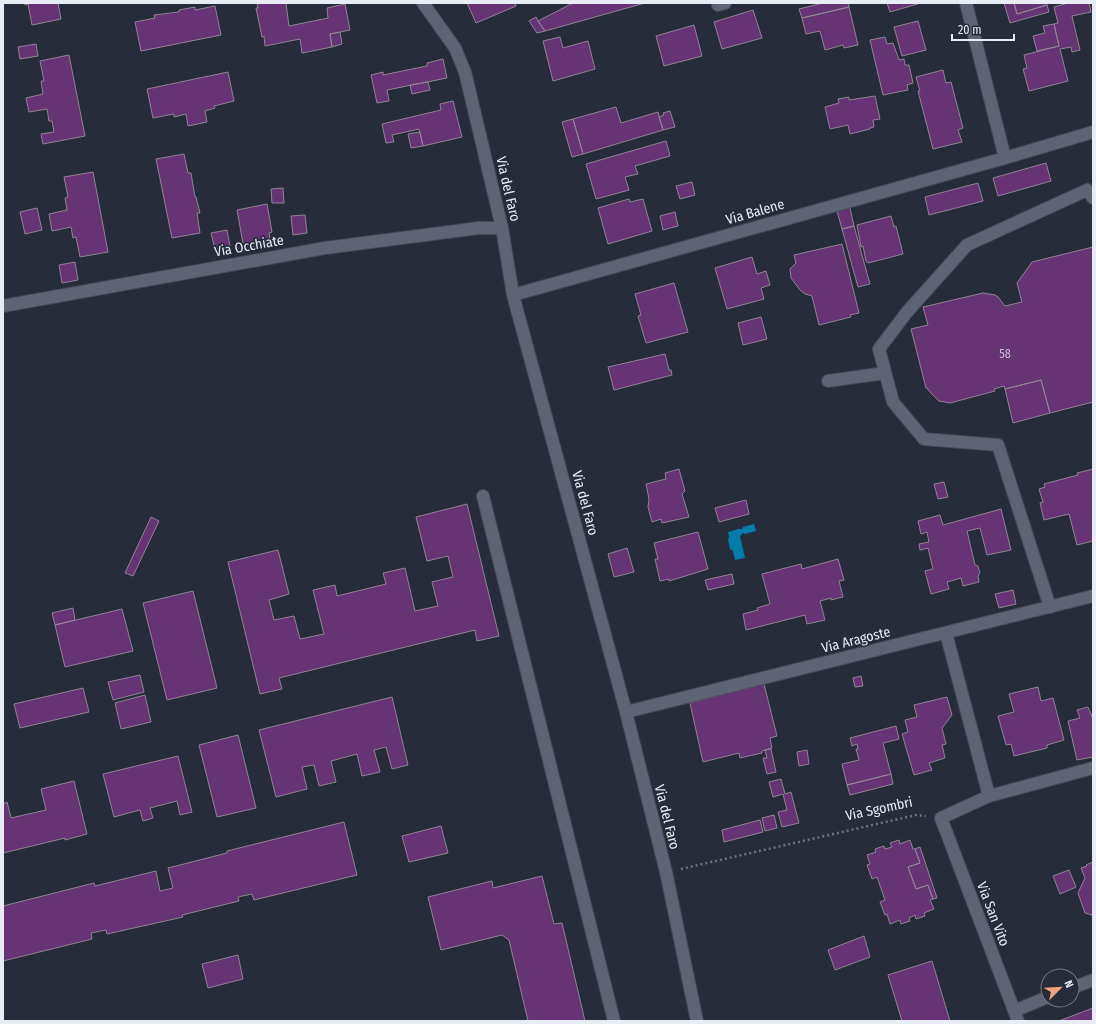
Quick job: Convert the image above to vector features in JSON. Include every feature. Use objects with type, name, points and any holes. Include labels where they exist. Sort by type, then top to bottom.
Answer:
[{"type":"street","name":"Via del Faro","points":[[422,3],[455,48],[465,72],[502,228],[513,296],[626,712],[666,872],[697,1021]]},
{"type":"street","points":[[966,3],[1005,158]]},
{"type":"street","name":"Via Balene","points":[[513,296],[1093,132]]},
{"type":"street","points":[[1050,607],[998,445],[924,439],[893,402],[879,349],[907,312],[966,245],[1087,190],[1093,198]]},
{"type":"street","name":"Via Occhiate","points":[[3,306],[325,248],[478,228],[502,228]]},
{"type":"street","points":[[828,381],[885,373]]},
{"type":"street","points":[[483,496],[614,1021]]},
{"type":"street","name":"Via Aragoste","points":[[626,712],[946,634],[1093,596]]},
{"type":"street","points":[[946,634],[989,796]]},
{"type":"street","points":[[940,818],[989,796],[1093,768]]},
{"type":"street","name":"Via San Vito","points":[[940,818],[1016,1016]]},
{"type":"street","points":[[1080,985],[1093,980]]},
{"type":"street","points":[[1016,1016],[1040,1002]]},
{"type":"path","name":"Via Sgombri","points":[[666,872],[916,815],[940,818]]},
{"type":"water","points":[[754,524],[756,531],[745,534],[743,533],[740,536],[745,558],[735,560],[733,551],[730,549],[728,532],[742,529],[743,527]]},
{"type":"building","points":[[25,3],[58,3],[61,19],[32,25],[28,4],[25,5]]},
{"type":"building","points":[[257,3],[286,3],[289,26],[328,18],[327,8],[345,4],[350,30],[330,34],[332,47],[302,53],[300,39],[265,46],[264,36],[262,37],[256,8],[258,8]]},
{"type":"building","points":[[467,3],[515,3],[516,6],[476,23]]},
{"type":"building","points":[[573,3],[645,3],[545,31],[538,21]]},
{"type":"building","points":[[823,3],[848,3],[849,7],[802,18],[799,9]]},
{"type":"building","points":[[887,3],[921,3],[890,12]]},
{"type":"building","points":[[1004,3],[1014,3],[1017,14],[1047,5],[1049,12],[1010,23]]},
{"type":"building","points":[[1014,3],[1047,3],[1047,5],[1017,14]]},
{"type":"building","points":[[1068,3],[1089,3],[1091,12],[1072,16],[1080,50],[1072,52],[1071,47],[1060,49],[1068,81],[1029,91],[1023,69],[1027,68],[1024,55],[1059,46],[1054,24],[1058,23],[1054,7]]},
{"type":"building","points":[[215,6],[221,35],[141,51],[135,22],[155,18],[154,15],[179,12],[179,10],[195,7],[195,10]]},
{"type":"building","points":[[849,7],[858,45],[844,48],[843,45],[825,50],[820,31],[806,34],[802,18]]},
{"type":"building","points":[[753,10],[762,38],[722,49],[714,22]]},
{"type":"building","points":[[536,17],[545,31],[537,33],[529,21]]},
{"type":"building","points":[[918,21],[926,50],[902,56],[894,27]]},
{"type":"building","points":[[1054,24],[1059,46],[1037,51],[1033,36],[1045,33],[1043,26]]},
{"type":"building","points":[[694,25],[702,56],[664,66],[656,36]]},
{"type":"building","points":[[340,32],[342,44],[332,47],[330,34]]},
{"type":"building","points":[[560,37],[563,48],[588,41],[595,69],[553,81],[543,41]]},
{"type":"building","points":[[885,37],[887,44],[893,43],[899,60],[904,59],[905,65],[909,65],[913,83],[907,85],[908,90],[883,95],[870,40]]},
{"type":"building","points":[[36,44],[38,56],[20,59],[18,47]]},
{"type":"building","points":[[69,55],[85,136],[43,144],[41,134],[54,132],[52,121],[49,121],[47,109],[29,112],[26,98],[43,94],[41,81],[44,81],[40,61]]},
{"type":"building","points":[[443,59],[447,78],[387,90],[389,101],[377,103],[371,75],[383,72],[383,75],[427,66],[427,63]]},
{"type":"building","points":[[943,70],[946,83],[951,82],[963,128],[958,130],[962,142],[933,149],[918,91],[920,91],[916,77]]},
{"type":"building","points":[[228,72],[234,101],[214,106],[215,108],[205,111],[207,122],[188,126],[186,114],[174,117],[174,114],[153,118],[147,89]]},
{"type":"building","points":[[428,82],[430,90],[412,94],[410,85]]},
{"type":"building","points":[[875,96],[880,119],[873,120],[874,127],[850,134],[848,125],[830,129],[825,107],[839,103],[838,99],[849,97],[849,100]]},
{"type":"building","points":[[453,101],[462,137],[423,146],[419,129],[392,135],[394,142],[386,143],[382,124],[441,110],[440,104]]},
{"type":"building","points":[[616,107],[621,123],[658,112],[663,130],[583,154],[573,119]]},
{"type":"building","points":[[670,111],[675,127],[663,130],[659,117],[664,115],[663,113]]},
{"type":"building","points":[[573,119],[583,154],[572,157],[562,122]]},
{"type":"building","points":[[420,132],[423,146],[411,148],[408,134]]},
{"type":"building","points":[[666,141],[670,156],[635,166],[638,174],[625,177],[629,190],[596,199],[586,164]]},
{"type":"building","points":[[184,154],[188,173],[191,173],[195,197],[200,213],[197,213],[200,233],[172,238],[156,159]]},
{"type":"building","points":[[1046,163],[1051,181],[998,196],[993,178]]},
{"type":"building","points":[[93,172],[108,252],[80,257],[76,237],[73,238],[71,227],[52,231],[49,214],[67,210],[65,198],[68,197],[64,177]]},
{"type":"building","points":[[692,182],[695,195],[680,199],[676,186]]},
{"type":"building","points":[[978,183],[983,201],[929,215],[925,197]]},
{"type":"building","points":[[283,188],[284,203],[272,203],[271,189]]},
{"type":"building","points":[[629,199],[630,202],[643,199],[652,231],[608,244],[598,208]]},
{"type":"building","points":[[267,204],[272,232],[269,233],[271,244],[244,249],[237,210]]},
{"type":"building","points":[[37,208],[42,230],[25,234],[20,212]]},
{"type":"building","points":[[850,208],[854,226],[842,229],[837,211]]},
{"type":"building","points":[[675,212],[678,226],[663,230],[660,216]]},
{"type":"building","points":[[305,215],[307,233],[293,235],[291,216]]},
{"type":"building","points":[[891,216],[894,227],[896,226],[903,254],[868,263],[866,261],[863,246],[861,247],[857,225]]},
{"type":"building","points":[[854,226],[870,284],[858,287],[842,229]]},
{"type":"building","points":[[227,230],[231,251],[216,254],[211,233]]},
{"type":"building","points":[[842,244],[859,313],[850,315],[851,317],[819,325],[812,296],[805,294],[800,290],[791,278],[790,269],[796,263],[794,255]]},
{"type":"building","points":[[1093,247],[1093,402],[1050,413],[1041,380],[1005,389],[1004,386],[994,389],[995,391],[950,403],[939,401],[926,388],[911,329],[928,325],[923,307],[983,293],[995,295],[1005,306],[1022,302],[1017,283],[1032,262]]},
{"type":"building","points":[[752,257],[757,274],[766,271],[770,285],[761,288],[764,299],[727,309],[715,268]]},
{"type":"building","points":[[75,262],[78,280],[62,283],[59,265]]},
{"type":"building","points":[[674,283],[688,332],[646,343],[638,316],[641,315],[635,294]]},
{"type":"building","points":[[761,317],[767,339],[743,345],[738,323]]},
{"type":"building","points":[[665,354],[669,370],[671,370],[672,375],[614,390],[608,367]]},
{"type":"building","points":[[1041,380],[1050,413],[1013,423],[1005,389]]},
{"type":"building","points":[[679,469],[685,491],[682,494],[689,517],[662,523],[661,519],[652,522],[648,507],[649,499],[646,484],[666,479],[665,473]]},
{"type":"building","points":[[1093,469],[1093,541],[1077,545],[1069,514],[1044,520],[1040,503],[1043,502],[1039,489],[1045,487],[1044,484],[1078,475],[1077,473]]},
{"type":"building","points":[[944,482],[948,497],[938,499],[934,484]]},
{"type":"building","points":[[746,500],[749,514],[719,522],[715,508]]},
{"type":"building","points":[[467,504],[499,636],[477,641],[475,630],[279,678],[282,689],[260,694],[228,562],[278,550],[289,594],[269,600],[274,620],[294,616],[300,639],[324,634],[313,590],[335,585],[337,596],[386,584],[383,573],[405,568],[415,611],[438,606],[432,582],[453,577],[448,556],[427,561],[416,517]]},
{"type":"building","points":[[1001,509],[1011,550],[987,555],[980,528],[967,531],[975,565],[978,566],[980,573],[978,576],[979,582],[963,586],[961,578],[947,582],[949,589],[931,594],[925,571],[933,569],[928,548],[920,550],[919,544],[929,542],[927,532],[921,534],[918,521],[940,515],[943,525]]},
{"type":"building","points":[[151,517],[159,521],[133,576],[125,573]]},
{"type":"building","points":[[698,532],[708,569],[669,581],[669,579],[660,581],[655,559],[658,559],[654,543]]},
{"type":"building","points":[[627,548],[634,572],[614,577],[608,554]]},
{"type":"building","points":[[838,559],[844,580],[839,581],[843,597],[820,601],[825,620],[807,624],[805,615],[746,630],[743,614],[758,610],[757,608],[770,604],[762,574],[801,564],[802,569]]},
{"type":"building","points":[[732,574],[734,584],[708,590],[705,580]]},
{"type":"building","points":[[1013,590],[1016,604],[999,608],[995,594]]},
{"type":"building","points":[[193,591],[217,688],[167,700],[143,603]]},
{"type":"building","points":[[73,608],[75,620],[55,625],[52,613]]},
{"type":"building","points":[[122,609],[133,651],[65,667],[55,625]]},
{"type":"building","points":[[140,675],[144,692],[113,700],[108,682]]},
{"type":"building","points":[[861,676],[863,686],[855,687],[853,678]]},
{"type":"building","points":[[764,684],[777,736],[770,738],[772,748],[762,751],[762,753],[740,758],[739,753],[703,762],[690,703]]},
{"type":"building","points":[[1038,687],[1041,701],[1053,698],[1064,740],[1047,745],[1047,748],[1014,756],[1011,744],[1006,745],[998,716],[1014,712],[1009,694]]},
{"type":"building","points":[[83,688],[89,712],[20,728],[14,704]]},
{"type":"building","points":[[145,695],[151,722],[121,729],[115,703]]},
{"type":"building","points":[[392,697],[408,765],[392,769],[386,747],[374,750],[380,772],[362,776],[357,754],[331,761],[336,782],[319,786],[314,765],[302,767],[307,789],[276,797],[259,730]]},
{"type":"building","points":[[947,697],[952,715],[942,728],[946,744],[942,745],[945,758],[929,763],[932,770],[914,775],[902,734],[908,732],[905,720],[917,717],[914,705]]},
{"type":"building","points":[[1088,707],[1093,719],[1093,757],[1077,760],[1068,721],[1080,718],[1077,710]]},
{"type":"building","points":[[896,726],[899,739],[883,743],[891,774],[847,785],[842,764],[859,760],[856,749],[858,749],[857,744],[852,746],[850,738]]},
{"type":"building","points":[[238,735],[256,808],[217,817],[199,745]]},
{"type":"building","points":[[771,749],[776,772],[767,774],[763,758],[767,758],[765,750]]},
{"type":"building","points":[[807,750],[809,764],[799,766],[797,752]]},
{"type":"building","points":[[178,756],[192,812],[180,815],[177,801],[150,808],[153,818],[143,821],[140,810],[114,817],[103,774]]},
{"type":"building","points":[[891,774],[893,784],[850,795],[847,785]]},
{"type":"building","points":[[781,779],[785,794],[791,792],[799,823],[782,827],[778,812],[787,810],[783,794],[773,797],[769,782]]},
{"type":"building","points":[[74,781],[87,834],[3,853],[3,804],[7,802],[11,818],[46,810],[41,789]]},
{"type":"building","points":[[774,815],[777,828],[765,831],[762,818]]},
{"type":"building","points":[[760,820],[763,832],[724,842],[722,830]]},
{"type":"building","points":[[344,822],[357,875],[254,900],[252,894],[238,897],[239,901],[182,915],[183,917],[107,934],[106,930],[91,933],[92,939],[3,961],[3,906],[94,883],[95,886],[156,871],[160,891],[173,888],[168,868],[227,853],[227,851]]},
{"type":"building","points":[[441,826],[448,853],[409,862],[402,836]]},
{"type":"building","points":[[899,840],[900,844],[910,840],[913,849],[915,849],[920,863],[908,867],[916,889],[928,885],[933,899],[930,900],[934,909],[924,913],[925,916],[916,919],[915,915],[909,918],[910,921],[901,924],[900,920],[890,924],[887,914],[885,915],[880,902],[885,900],[877,877],[872,879],[867,865],[870,864],[867,855],[876,852],[875,849],[884,846],[885,849],[892,847],[890,843]]},
{"type":"building","points":[[920,847],[937,898],[933,899],[928,885],[916,889],[908,867],[920,863],[915,849]]},
{"type":"building","points":[[1093,862],[1093,918],[1092,915],[1085,913],[1078,893],[1085,878],[1081,868]]},
{"type":"building","points":[[1069,870],[1076,887],[1060,894],[1053,876]]},
{"type":"building","points":[[542,876],[554,924],[562,923],[585,1021],[528,1021],[509,940],[502,935],[441,950],[428,897],[492,881],[493,888]]},
{"type":"building","points":[[864,936],[870,957],[835,970],[828,950]]},
{"type":"building","points":[[238,955],[243,979],[208,988],[202,964]]},
{"type":"building","points":[[932,961],[950,1021],[902,1021],[888,975]]},
{"type":"building","points":[[1093,1008],[1093,1021],[1059,1021]]}]
